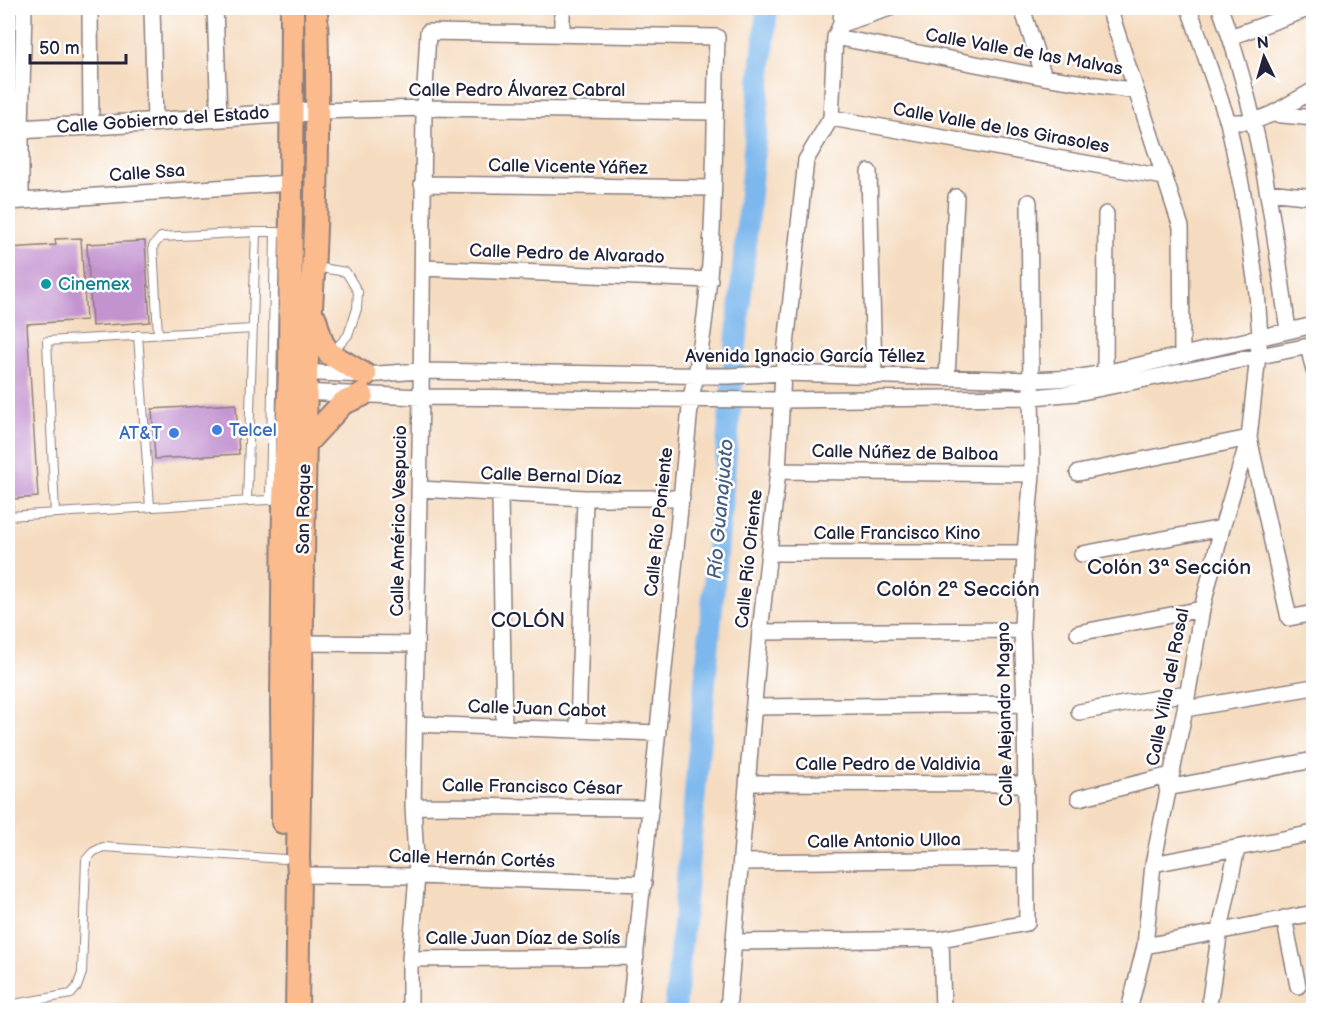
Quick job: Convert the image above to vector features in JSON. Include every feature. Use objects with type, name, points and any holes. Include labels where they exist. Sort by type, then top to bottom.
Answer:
[{"type":"main road","name":"San Roque","points":[[283,1011],[291,867],[298,858],[305,444],[296,387],[283,232],[290,183],[292,8]]},
{"type":"main road","name":"San Roque","points":[[297,1011],[282,702],[275,493],[276,436],[281,418],[296,387],[312,310],[318,111],[316,8]]},
{"type":"main road","points":[[305,444],[343,403],[364,385],[330,354],[322,343],[312,310]]},
{"type":"main road","points":[[274,319],[281,359],[296,387]]},
{"type":"street","points":[[14,201],[15,64],[24,8]]},
{"type":"street","points":[[90,8],[91,125]]},
{"type":"street","points":[[152,8],[155,123]]},
{"type":"street","points":[[215,8],[219,117]]},
{"type":"street","points":[[562,8],[562,33]]},
{"type":"street","points":[[831,118],[842,8]]},
{"type":"street","points":[[838,30],[890,8]]},
{"type":"street","points":[[1022,8],[1044,77]]},
{"type":"street","points":[[1109,8],[1181,227],[1182,355]]},
{"type":"street","name":"Calle Villa del Rosal","points":[[1129,1011],[1145,946],[1153,864],[1185,709],[1202,609],[1222,528],[1249,438],[1259,357],[1257,293],[1243,194],[1228,122],[1188,8]]},
{"type":"street","points":[[1220,8],[1230,37],[1268,192],[1288,331]]},
{"type":"street","points":[[1230,37],[1311,8]]},
{"type":"street","name":"Calle Valle de las Malvas","points":[[838,30],[1044,77],[1136,92]]},
{"type":"street","name":"Calle Américo Vespucio","points":[[410,1011],[410,959],[417,876],[413,806],[423,268],[422,184],[428,32],[562,33]]},
{"type":"street","name":"Calle Río Poniente","points":[[562,33],[717,37],[710,279],[682,498],[630,1011]]},
{"type":"street","points":[[1228,122],[1252,122],[1272,114],[1314,90]]},
{"type":"street","name":"Calle Pedro Álvarez Cabral","points":[[318,111],[424,108],[715,112]]},
{"type":"street","name":"Calle Gobierno del Estado","points":[[14,130],[155,123],[318,111]]},
{"type":"street","points":[[1272,114],[1314,118]]},
{"type":"street","name":"Calle Valle de los Girasoles","points":[[831,118],[1164,177]]},
{"type":"street","name":"Calle Río Oriente","points":[[728,1011],[760,632],[778,471],[777,373],[806,160],[831,118]]},
{"type":"street","points":[[869,172],[874,375]]},
{"type":"street","name":"Calle Ssa","points":[[14,201],[290,183]]},
{"type":"street","name":"Calle Vicente Yáñez","points":[[422,184],[713,188]]},
{"type":"street","points":[[1268,192],[1314,197]]},
{"type":"street","points":[[948,376],[957,197]]},
{"type":"street","name":"Calle Alejandro Magno","points":[[733,942],[941,939],[1027,923],[1027,784],[1022,630],[1025,553],[1032,474],[1029,202]]},
{"type":"street","points":[[1105,373],[1106,214]]},
{"type":"street","name":"Calle Pedro de Alvarado","points":[[423,268],[710,279]]},
{"type":"street","name":"Avenida Ignacio García Téllez","points":[[296,387],[364,385],[420,371],[729,376],[777,373],[1031,380],[1075,378],[1314,325]]},
{"type":"street","points":[[1311,346],[1314,371]]},
{"type":"street","name":"Avenida Ignacio García Téllez","points":[[364,385],[421,397],[776,400],[1032,397],[1077,393],[1311,346]]},
{"type":"street","points":[[1078,474],[1249,438],[1289,618],[1314,613]]},
{"type":"street","name":"Calle Núñez de Balboa","points":[[778,471],[1032,474]]},
{"type":"street","name":"Calle Bernal Díaz","points":[[419,489],[585,498],[682,498]]},
{"type":"street","points":[[500,495],[504,727]]},
{"type":"street","points":[[578,730],[585,498]]},
{"type":"street","points":[[1082,554],[1222,528]]},
{"type":"street","name":"Calle Francisco Kino","points":[[770,553],[1025,553]]},
{"type":"street","points":[[1078,633],[1202,609]]},
{"type":"street","points":[[760,632],[1022,630]]},
{"type":"street","points":[[301,643],[416,644]]},
{"type":"street","points":[[1185,709],[1314,687]]},
{"type":"street","points":[[1079,712],[1187,693]]},
{"type":"street","points":[[755,707],[1025,704]]},
{"type":"street","name":"Calle Juan Cabot","points":[[415,724],[657,733]]},
{"type":"street","points":[[1079,798],[1169,781],[1314,760]]},
{"type":"street","name":"Calle Pedro de Valdivia","points":[[748,783],[1027,784]]},
{"type":"street","name":"Calle Francisco César","points":[[413,806],[651,808]]},
{"type":"street","points":[[1153,864],[1314,833]]},
{"type":"street","points":[[1210,999],[1220,930],[1237,848]]},
{"type":"street","name":"Calle Antonio Ulloa","points":[[741,862],[1027,859]]},
{"type":"street","name":"Calle Hernán Cortés","points":[[291,867],[417,876],[644,884]]},
{"type":"street","points":[[1145,946],[1314,913]]},
{"type":"street","points":[[1284,918],[1298,986]]},
{"type":"street","points":[[941,939],[943,1011]]},
{"type":"street","name":"Calle Juan Díaz de Solís","points":[[410,959],[636,957]]},
{"type":"lane","points":[[247,501],[256,232]]},
{"type":"lane","points":[[8,516],[247,501],[275,493],[274,319],[283,232],[161,237],[153,246],[158,334]]},
{"type":"lane","points":[[313,267],[346,272],[358,292],[357,309],[348,334],[330,354]]},
{"type":"lane","points":[[55,513],[47,341],[253,329]]},
{"type":"lane","points":[[138,335],[150,507]]},
{"type":"lane","points":[[8,1005],[71,994],[77,987],[82,973],[86,860],[93,852],[103,847],[291,867]]},
{"type":"building","points":[[81,238],[86,320],[27,324],[38,497],[13,499],[13,507],[8,507],[8,248],[56,245],[55,239]]},
{"type":"building","points":[[145,241],[150,322],[92,326],[87,244]]},
{"type":"building","points":[[236,404],[239,454],[155,459],[152,409]]},
{"type":"waterway","name":"Río Guanajuato","points":[[675,1010],[767,8]]},
{"type":"place","name":"Cinemex","points":[[46,284]]},
{"type":"place","name":"Telcel","points":[[217,430]]},
{"type":"place","name":"AT&T","points":[[174,433]]},
{"type":"district","name":"Colón 3ª Sección","points":[[1169,567]]},
{"type":"district","name":"Colón 2ª Sección","points":[[958,589]]},
{"type":"district","name":"COLÓN","points":[[528,620]]}]
